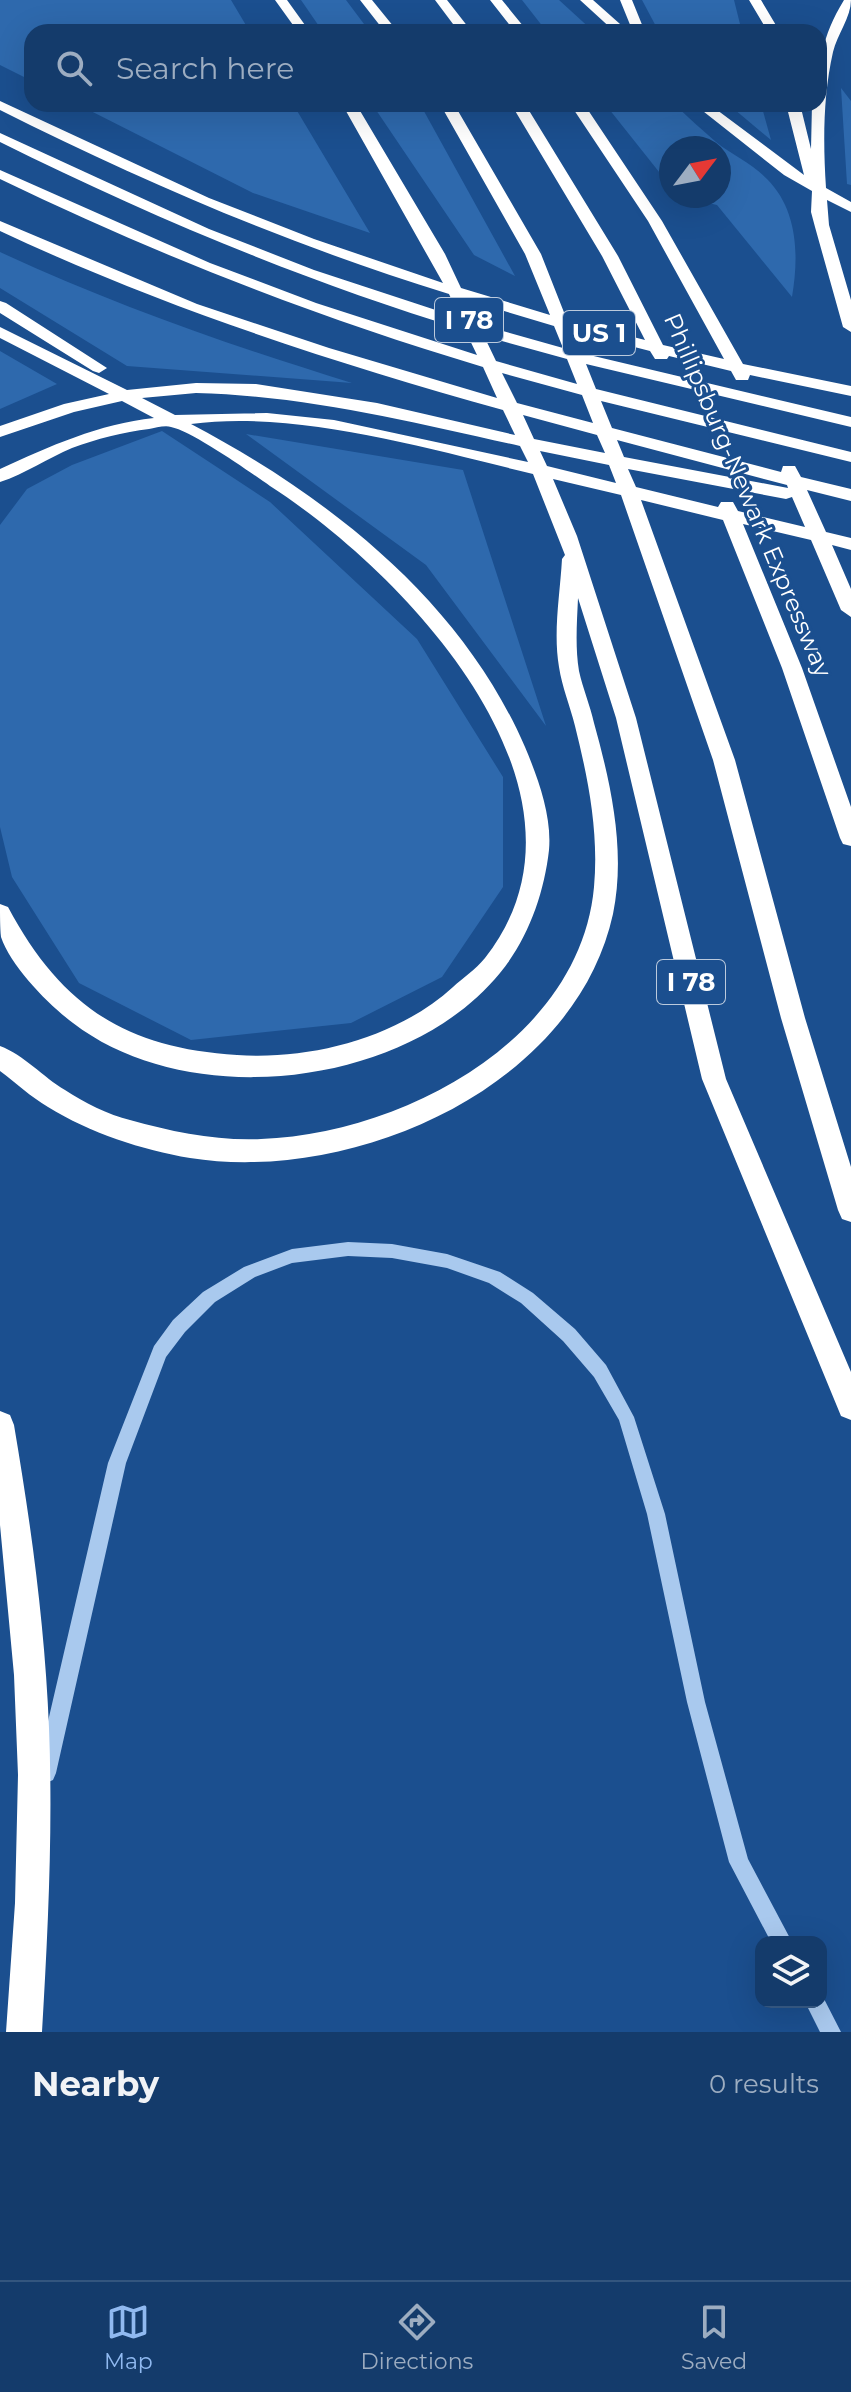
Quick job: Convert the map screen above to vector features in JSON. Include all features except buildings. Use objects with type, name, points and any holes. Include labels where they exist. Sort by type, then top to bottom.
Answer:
[{"type":"highway","points":[[281,0],[298,24]]},
{"type":"highway","points":[[366,0],[386,24]]},
{"type":"highway","points":[[383,0],[398,24]]},
{"type":"highway","points":[[441,0],[460,24]]},
{"type":"highway","points":[[496,0],[516,24]]},
{"type":"highway","points":[[586,0],[614,24]]},
{"type":"highway","points":[[626,0],[636,24]]},
{"type":"highway","points":[[755,0],[771,24]]},
{"type":"highway","points":[[774,0],[776,24]]},
{"type":"highway","points":[[827,58],[834,27],[850,0]]},
{"type":"highway","points":[[6,90],[24,100]]},
{"type":"highway","name":"US 1","points":[[0,105],[155,180],[352,256],[472,296],[610,336],[851,391]]},
{"type":"highway","points":[[48,112],[150,166],[352,256]]},
{"type":"highway","name":"I 78","points":[[354,112],[437,254],[546,482],[571,544],[626,718],[714,1079],[851,1406]]},
{"type":"highway","points":[[452,112],[533,254],[661,575],[724,760],[793,1018],[851,1210]]},
{"type":"highway","name":"Phillipsburg-Newark Expressway","points":[[523,112],[610,256],[674,385],[760,584],[851,838]]},
{"type":"highway","name":"Phillipsburg-Newark Expressway","points":[[582,112],[655,221],[722,338],[804,502],[851,610]]},
{"type":"highway","points":[[711,112],[789,172],[851,208]]},
{"type":"highway","points":[[795,112],[822,227],[851,327]]},
{"type":"highway","points":[[821,112],[822,227]]},
{"type":"highway","points":[[0,137],[168,216],[366,292],[596,362],[851,422]]},
{"type":"highway","points":[[0,174],[188,261],[382,332],[573,388],[851,457]]},
{"type":"highway","points":[[0,222],[46,248],[216,318],[367,366],[595,430],[851,495]]},
{"type":"highway","points":[[0,306],[231,452],[328,519],[377,559],[437,620],[485,691],[524,772],[537,822],[538,847],[535,873],[517,928],[502,954],[456,1000],[397,1038],[297,1066],[229,1069],[197,1066],[133,1047],[80,1016],[39,977],[22,954],[0,913]]},
{"type":"highway","points":[[0,332],[231,452]]},
{"type":"highway","points":[[0,432],[58,411],[135,392],[214,385],[272,389],[381,408],[564,450],[851,505]]},
{"type":"highway","points":[[0,438],[58,411]]},
{"type":"highway","points":[[0,476],[53,450],[99,434],[166,419],[213,415],[264,416],[392,435],[851,544]]},
{"type":"highway","points":[[0,487],[35,465],[99,434]]},
{"type":"highway","points":[[0,1057],[50,1096],[107,1123],[170,1144],[244,1152],[320,1146],[393,1127],[455,1096],[508,1057],[552,1014],[571,990],[584,966],[602,912],[606,851],[604,820],[585,726],[568,663],[571,544]]},
{"type":"highway","points":[[0,1425],[18,1542],[32,1711],[34,1825],[24,2032]]},
{"type":"lane","points":[[34,1825],[86,1585],[117,1463],[160,1352],[179,1326],[209,1297],[250,1272],[292,1256],[348,1249],[392,1251],[447,1261],[494,1277],[527,1298],[569,1335],[600,1371],[626,1417],[656,1514],[696,1702],[739,1862],[779,1936]]},
{"type":"lane","points":[[818,2008],[831,2032]]},
{"type":"shaded area","points":[[0,0],[231,0],[245,24],[24,24],[24,77],[0,65]]},
{"type":"shaded area","points":[[301,0],[346,0],[364,24],[318,24]]},
{"type":"shaded area","points":[[522,0],[559,0],[585,24],[541,24]]},
{"type":"shaded area","points":[[642,0],[734,0],[740,24],[655,24]]},
{"type":"shaded area","points":[[841,88],[851,101],[851,185],[847,184]]},
{"type":"shaded area","points":[[93,112],[298,112],[370,233],[253,193]]},
{"type":"shaded area","points":[[377,112],[424,112],[515,276],[474,255]]},
{"type":"shaded area","points":[[611,112],[683,112],[709,136],[659,136],[659,172]]},
{"type":"shaded area","points":[[738,112],[763,112],[771,140]]},
{"type":"shaded area","points":[[731,152],[767,179],[785,205],[794,234],[792,297],[719,208],[731,208]]},
{"type":"shaded area","points":[[0,252],[174,324],[352,383],[127,366],[0,288]]},
{"type":"shaded area","points":[[0,351],[57,384],[0,409]]},
{"type":"shaded area","points":[[162,431],[270,502],[417,639],[503,777],[503,887],[442,977],[351,1023],[191,1040],[79,983],[12,877],[0,827],[0,525],[27,489],[72,465]]},
{"type":"shaded area","points":[[246,434],[463,470],[546,726],[426,565]]}]
